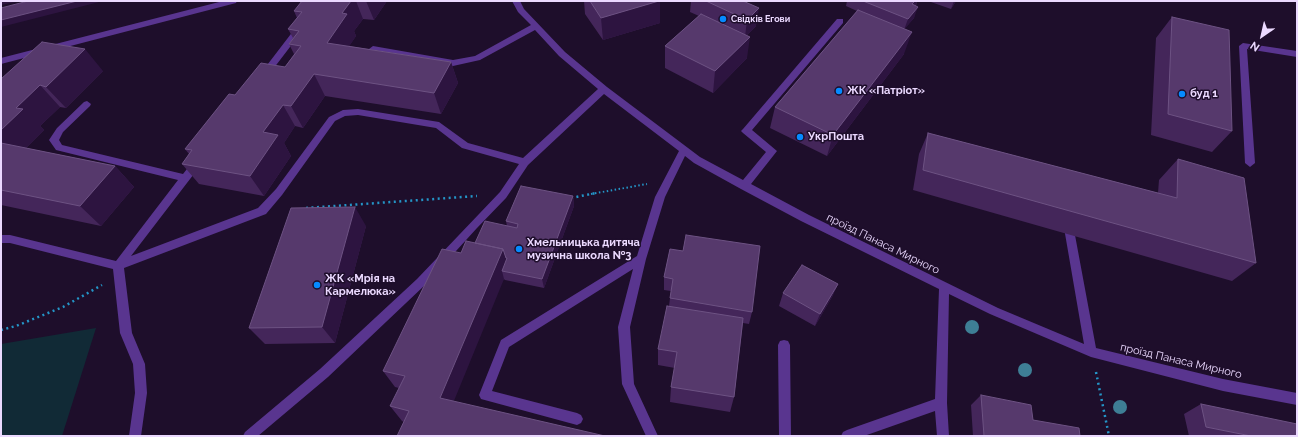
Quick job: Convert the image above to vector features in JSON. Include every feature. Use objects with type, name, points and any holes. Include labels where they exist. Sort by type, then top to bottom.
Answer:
[{"type":"street","points":[[1,61],[233,1]]},
{"type":"street","name":"проїзд Панаса Мирного","points":[[516,1],[521,10],[562,54],[604,89],[697,160],[805,218],[994,311],[1091,352],[1223,385],[1297,399]]},
{"type":"street","points":[[257,84],[305,21]]},
{"type":"street","points":[[744,186],[772,151],[746,131],[840,21]]},
{"type":"street","points":[[373,49],[453,63],[477,58],[536,26]]},
{"type":"street","points":[[53,56],[65,45]]},
{"type":"street","points":[[1250,163],[1243,46],[1296,55]]},
{"type":"street","points":[[249,436],[324,373],[421,282],[473,224],[503,194],[526,162],[604,89]]},
{"type":"street","points":[[87,104],[60,130],[54,140],[59,148],[185,178]]},
{"type":"street","points":[[1,239],[10,239],[118,266],[262,211],[279,192],[332,119],[343,113],[358,112],[439,125],[465,146],[526,162]]},
{"type":"street","points":[[652,436],[628,384],[624,327],[641,259],[660,197],[684,150]]},
{"type":"street","points":[[135,436],[141,393],[139,364],[126,333],[118,266],[204,153]]},
{"type":"street","points":[[1067,218],[1091,352]]},
{"type":"street","points":[[577,419],[485,395],[505,344],[641,259]]},
{"type":"street","points":[[943,436],[942,403],[944,287]]},
{"type":"street","points":[[784,345],[785,436]]},
{"type":"street","points":[[848,436],[942,403]]},
{"type":"path","points":[[565,199],[669,180]]},
{"type":"path","points":[[301,209],[503,194]]},
{"type":"path","points":[[1,330],[16,326],[63,307],[106,283],[118,266]]},
{"type":"path","points":[[1091,352],[1109,436]]},
{"type":"shaded area","points":[[96,328],[62,436],[1,436],[1,344]]},
{"type":"building","points":[[28,1],[77,1],[1,20],[1,8]]},
{"type":"building","points":[[302,1],[351,1],[342,13],[347,14],[327,43],[451,62],[434,93],[314,74],[291,106],[283,105],[263,132],[278,135],[250,176],[182,164],[192,150],[185,149],[229,94],[235,95],[261,63],[285,67],[301,46],[289,44],[299,31],[288,29],[302,12],[294,11]]},
{"type":"building","points":[[590,1],[659,1],[601,18]]},
{"type":"building","points":[[706,1],[743,1],[759,8],[747,20]]},
{"type":"building","points":[[863,1],[915,1],[912,4],[918,7],[908,19]]},
{"type":"building","name":"ЖК «Патріот»","points":[[858,10],[912,32],[833,135],[775,107]]},
{"type":"building","points":[[701,14],[750,37],[715,71],[665,46]]},
{"type":"building","points":[[1172,17],[1229,30],[1232,131],[1168,114]]},
{"type":"building","points":[[42,42],[85,49],[46,87],[40,85],[16,108],[23,109],[1,130],[1,79]]},
{"type":"building","points":[[928,133],[1177,198],[1178,159],[1244,178],[1256,263],[923,170]]},
{"type":"building","points":[[1,143],[115,166],[80,206],[1,190]]},
{"type":"building","name":"Хмельницька дитяча музична школа №3","points":[[521,186],[573,196],[542,279],[502,271],[507,258],[503,249],[475,243],[485,221],[517,228],[518,224],[506,221]]},
{"type":"building","name":"ЖК «Мрія на Кармелюка»","points":[[355,207],[322,327],[249,328],[291,208]]},
{"type":"building","points":[[686,235],[760,246],[752,312],[670,298],[673,279],[664,277],[670,249],[683,251]]},
{"type":"building","points":[[466,241],[503,249],[440,398],[605,436],[397,436],[409,411],[390,406],[405,376],[383,371],[442,249],[461,253]]},
{"type":"building","points":[[802,265],[838,284],[820,314],[783,293]]},
{"type":"building","points":[[667,306],[743,318],[734,397],[671,387],[677,352],[658,349]]},
{"type":"building","points":[[981,395],[1031,405],[1033,420],[1079,428],[1080,436],[984,436]]},
{"type":"building","points":[[1201,404],[1297,424],[1297,436],[1251,436],[1206,427]]},
{"type":"place","name":"Свідків Егови","points":[[723,19]]},
{"type":"place","name":"ЖК «Патріот»","points":[[839,91]]},
{"type":"place","name":"буд 1","points":[[1182,94]]},
{"type":"place","name":"УкрПошта","points":[[800,137]]},
{"type":"place","name":"Хмельницька дитяча музична школа №3","points":[[519,249]]},
{"type":"place","name":"ЖК «Мрія на Кармелюка»","points":[[317,285]]}]
